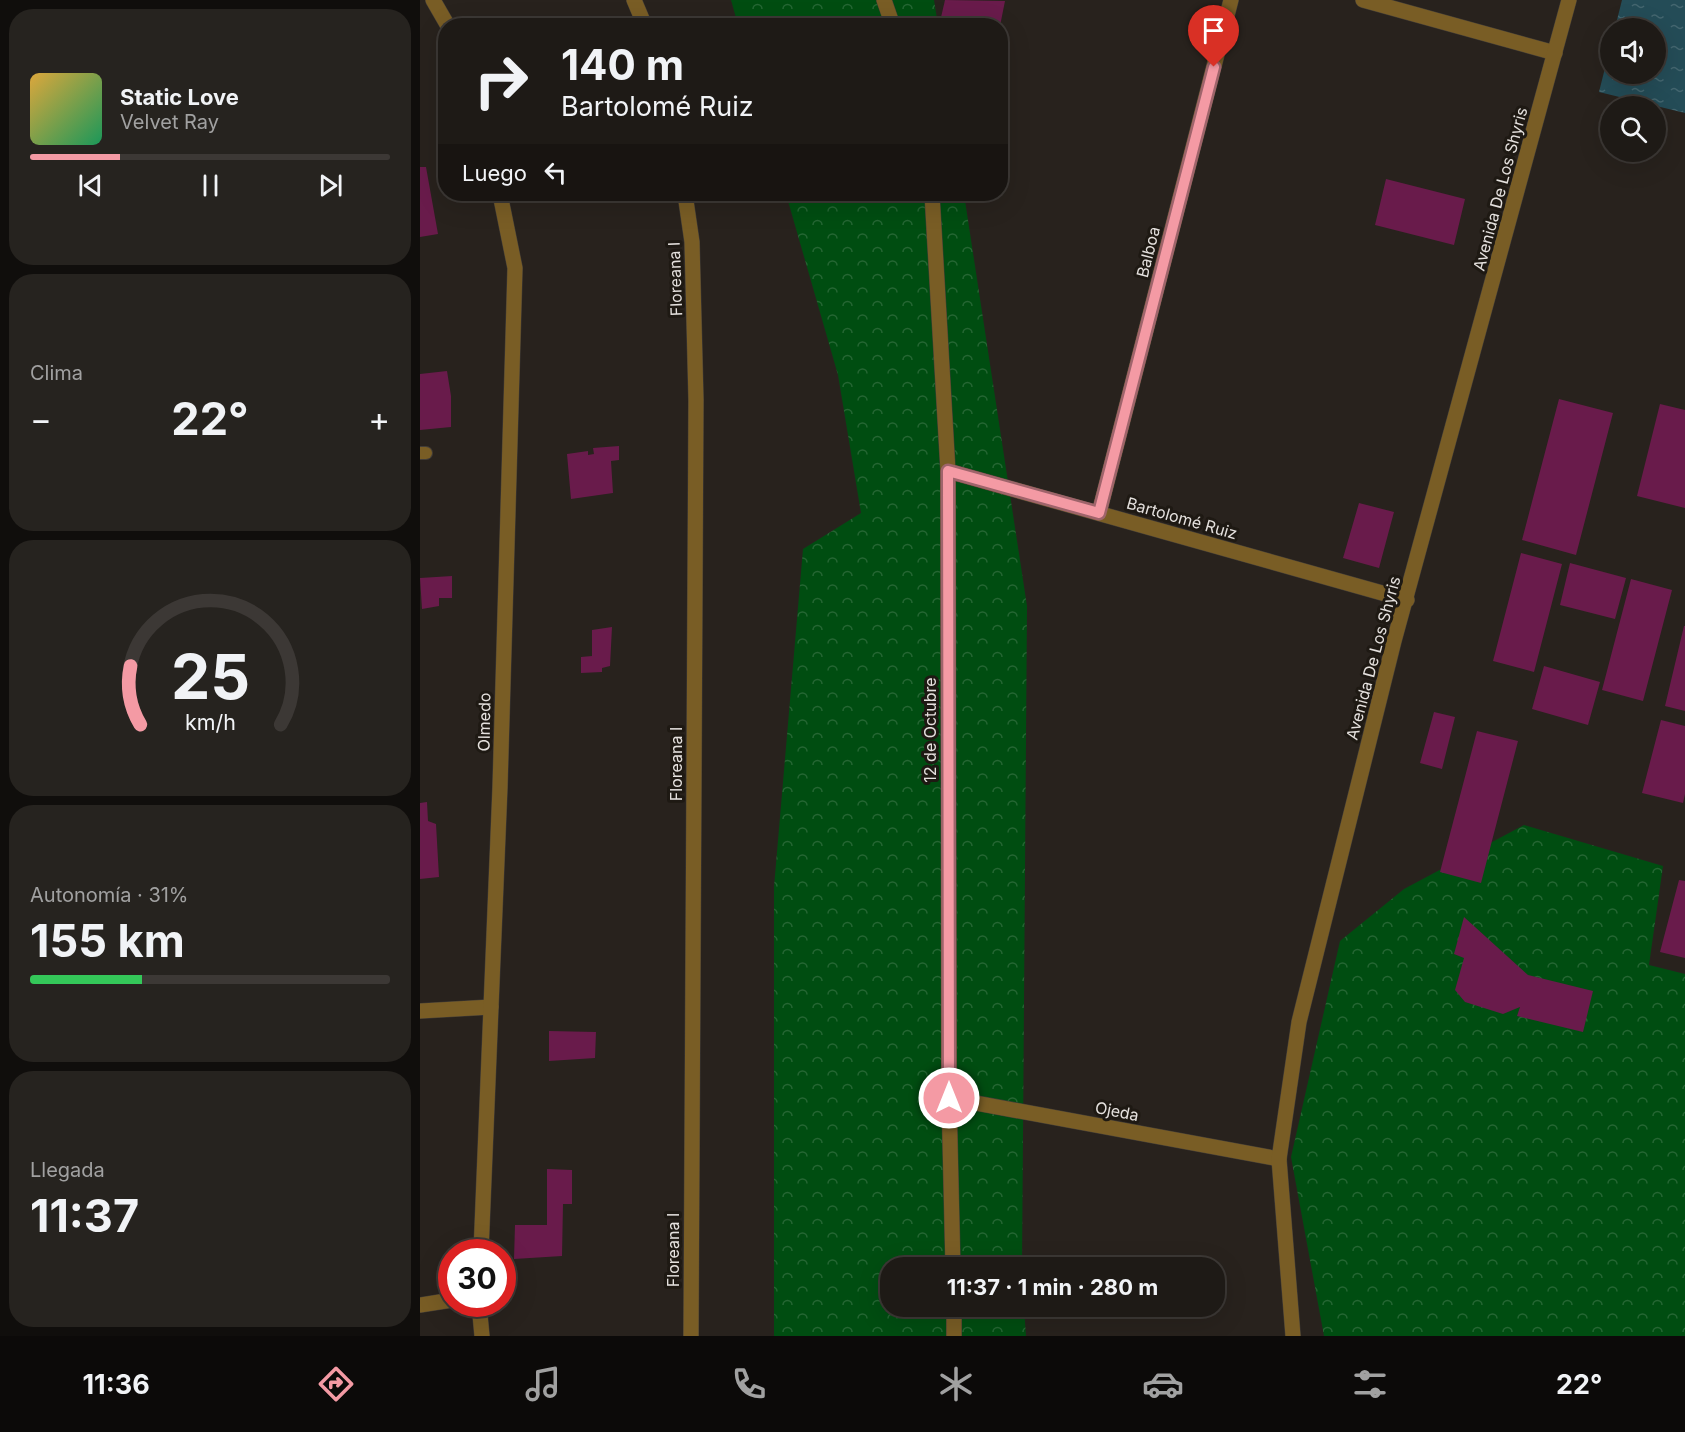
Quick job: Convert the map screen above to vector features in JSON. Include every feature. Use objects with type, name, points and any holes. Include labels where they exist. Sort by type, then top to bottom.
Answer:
[{"type":"street","points":[[433,0],[443,18]]},
{"type":"street","points":[[634,0],[642,18]]},
{"type":"street","points":[[884,0],[890,18]]},
{"type":"street","name":"Balboa","points":[[1099,513],[1231,0]]},
{"type":"street","points":[[1363,0],[1555,53]]},
{"type":"street","name":"Avenida De Los Shyris","points":[[1293,1336],[1279,1160],[1299,1022],[1407,600],[1569,0]]},
{"type":"street","name":"Olmedo","points":[[482,1239],[515,268],[501,201]]},
{"type":"street","name":"Floreana I","points":[[687,201],[692,242],[696,400],[691,1336]]},
{"type":"street","name":"12 de Octubre","points":[[932,201],[948,471],[949,1098],[953,1257]]},
{"type":"street","name":"Bartolomé Ruiz","points":[[948,471],[1407,600]]},
{"type":"street","points":[[420,1011],[491,1007]]},
{"type":"street","name":"Ojeda","points":[[949,1098],[1279,1160]]},
{"type":"street","points":[[420,1305],[438,1302]]},
{"type":"street","points":[[481,1317],[482,1336]]},
{"type":"street","points":[[954,1317],[954,1336]]},
{"type":"green space","points":[[731,0],[934,0],[937,18],[736,18]]},
{"type":"green space","points":[[788,201],[965,201],[1027,606],[1022,1257],[880,1257],[880,1317],[1025,1317],[1026,1336],[774,1336],[774,887],[803,549],[861,513],[838,375]]},
{"type":"green space","points":[[1524,825],[1663,866],[1649,965],[1685,974],[1685,1336],[1324,1336],[1291,1157],[1340,941],[1404,889]]},
{"type":"water","points":[[1622,0],[1685,0],[1685,113],[1666,108],[1666,96],[1615,96],[1599,92],[1601,84],[1666,84],[1666,18],[1618,18]]},
{"type":"building","points":[[945,0],[1005,1],[1002,18],[941,18]]},
{"type":"building","points":[[420,167],[426,167],[438,234],[420,237]]},
{"type":"building","points":[[1386,179],[1465,199],[1454,245],[1375,225]]},
{"type":"building","points":[[447,371],[451,396],[451,427],[420,430],[420,374]]},
{"type":"building","points":[[1559,399],[1613,413],[1576,555],[1522,540]]},
{"type":"building","points":[[1660,404],[1685,410],[1685,508],[1637,496]]},
{"type":"building","points":[[619,446],[619,460],[611,461],[613,493],[571,499],[567,454],[588,451],[588,455],[594,454],[593,448]]},
{"type":"building","points":[[1359,503],[1394,512],[1379,568],[1343,558]]},
{"type":"building","points":[[1521,553],[1562,564],[1534,672],[1493,661]]},
{"type":"building","points":[[1570,563],[1626,578],[1615,619],[1560,605]]},
{"type":"building","points":[[452,576],[452,598],[439,598],[439,606],[422,609],[420,578]]},
{"type":"building","points":[[1631,579],[1672,590],[1643,701],[1602,690]]},
{"type":"building","points":[[1685,626],[1685,711],[1665,706]]},
{"type":"building","points":[[612,627],[610,666],[602,668],[602,672],[581,673],[581,657],[592,656],[592,630]]},
{"type":"building","points":[[1544,666],[1600,682],[1588,725],[1532,709]]},
{"type":"building","points":[[1434,712],[1455,717],[1442,769],[1420,763]]},
{"type":"building","points":[[1661,720],[1685,726],[1683,803],[1642,793]]},
{"type":"building","points":[[1477,731],[1518,741],[1481,883],[1440,872]]},
{"type":"building","points":[[427,802],[428,821],[436,824],[439,877],[420,879],[420,803]]},
{"type":"building","points":[[1679,880],[1685,881],[1685,958],[1660,952]]},
{"type":"building","points":[[1464,917],[1528,975],[1593,991],[1583,1032],[1517,1016],[1520,1007],[1503,1014],[1465,1002],[1455,990],[1464,958],[1454,954]]},
{"type":"building","points":[[549,1031],[596,1032],[595,1058],[549,1061]]},
{"type":"building","points":[[547,1169],[572,1170],[572,1204],[563,1204],[562,1256],[516,1259],[515,1225],[547,1225]]},
{"type":"route","points":[[949,1098],[948,471],[1099,513],[1214,67]]}]
